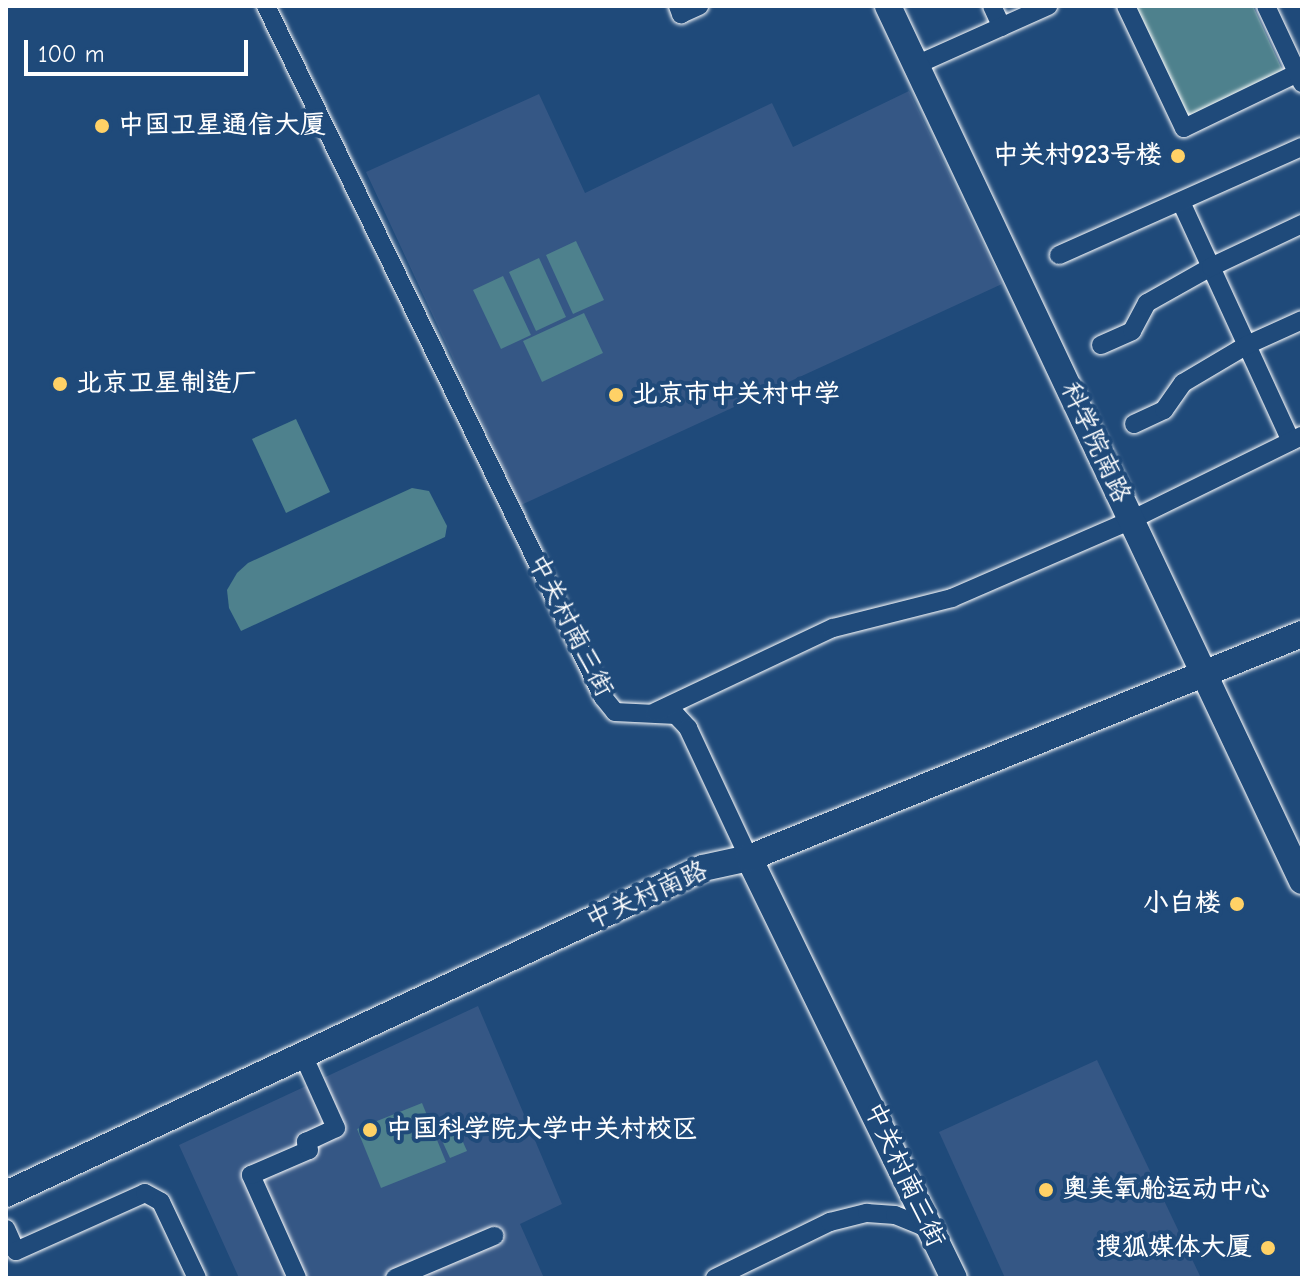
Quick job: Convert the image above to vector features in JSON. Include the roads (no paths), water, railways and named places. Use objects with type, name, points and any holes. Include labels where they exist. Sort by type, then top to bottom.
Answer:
[{"type":"street","name":"中关村南三街","points":[[266,6],[603,697],[615,712],[676,715],[688,728],[954,1278]]},
{"type":"street","points":[[678,6],[681,14],[699,6]]},
{"type":"street","name":"科学院南路","points":[[888,6],[1302,881]]},
{"type":"street","points":[[992,6],[1002,27]]},
{"type":"street","points":[[916,65],[1048,6]]},
{"type":"street","points":[[1126,6],[1184,128],[1300,78],[1266,6]]},
{"type":"street","points":[[1059,255],[1302,147]]},
{"type":"street","points":[[655,712],[833,628],[952,598],[1131,520],[1297,438],[1247,345],[1181,202]]},
{"type":"street","points":[[1101,345],[1132,331],[1147,303],[1211,267],[1302,224]]},
{"type":"street","points":[[1134,424],[1164,410],[1183,383],[1247,345],[1302,320]]},
{"type":"street","name":"中关村南路","points":[[6,1194],[703,868],[749,858],[1302,634]]},
{"type":"street","points":[[297,1278],[251,1175],[309,1150],[306,1142],[336,1128],[303,1055]]},
{"type":"street","points":[[6,1229],[11,1254],[145,1193],[161,1202],[197,1278]]},
{"type":"street","points":[[715,1278],[830,1222],[867,1213],[895,1215],[928,1228]]},
{"type":"street","points":[[395,1278],[494,1236]]},
{"type":"place","name":"中国卫星通信大厦","points":[[102,126]]},
{"type":"place","name":"中关村923号楼","points":[[1178,156]]},
{"type":"place","name":"北京卫星制造厂","points":[[60,384]]},
{"type":"place","name":"北京市中关村中学","points":[[616,395]]},
{"type":"place","name":"小白楼","points":[[1237,904]]},
{"type":"place","name":"中国科学院大学中关村校区","points":[[370,1130]]},
{"type":"place","name":"奥美氧舱运动中心","points":[[1046,1190]]},
{"type":"place","name":"搜狐媒体大厦","points":[[1268,1248]]}]
